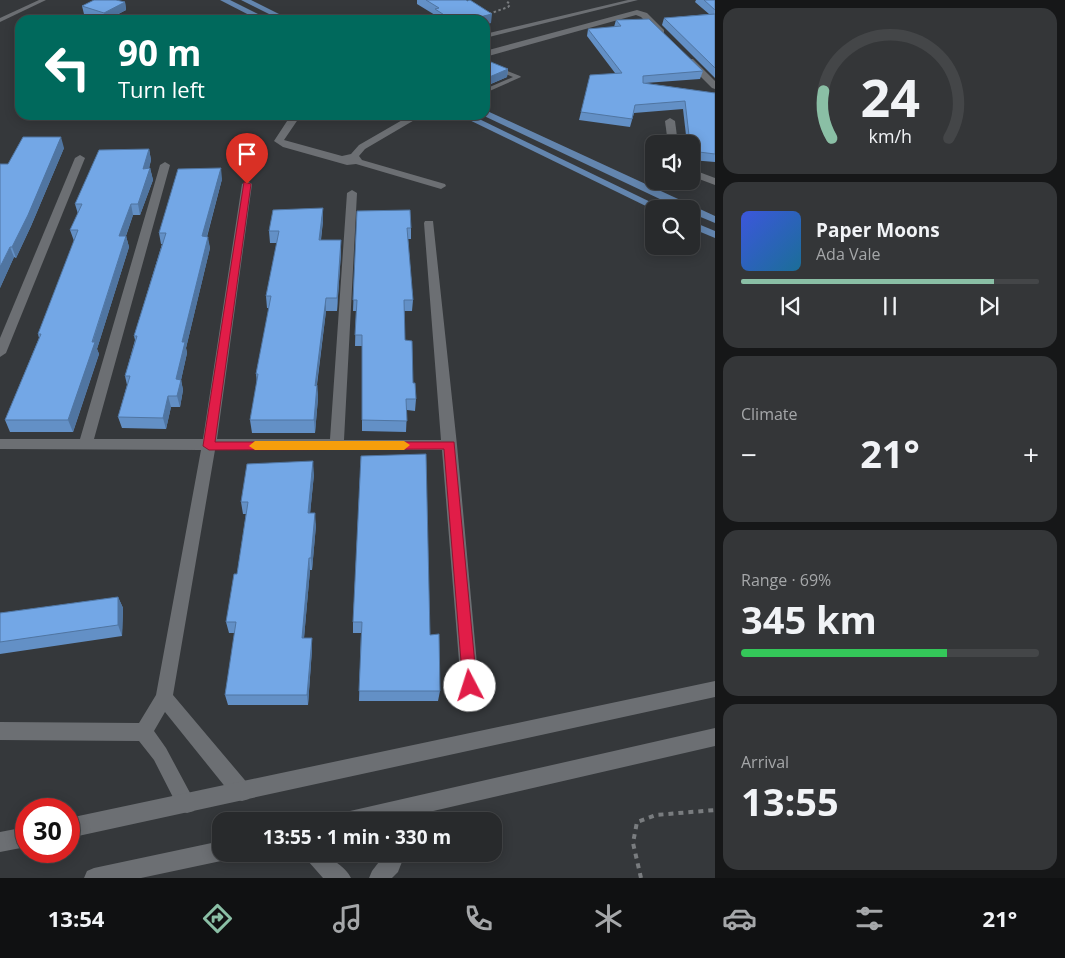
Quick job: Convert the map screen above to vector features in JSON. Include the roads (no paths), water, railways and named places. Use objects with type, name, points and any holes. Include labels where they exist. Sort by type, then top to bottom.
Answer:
[{"type":"main road","points":[[224,0],[256,15]]},
{"type":"main road","points":[[245,0],[276,15]]},
{"type":"main road","points":[[490,115],[672,200]]},
{"type":"main road","points":[[474,120],[645,202]]},
{"type":"main road","points":[[700,213],[715,220]]},
{"type":"main road","points":[[700,228],[715,235]]},
{"type":"street","points":[[490,53],[637,12],[644,15],[670,41]]},
{"type":"street","points":[[683,54],[715,86]]},
{"type":"street","points":[[293,120],[279,141],[286,145],[351,159],[441,186]]},
{"type":"street","points":[[351,159],[362,147],[409,120]]},
{"type":"street","points":[[670,121],[672,135]]},
{"type":"street","points":[[0,353],[80,158]]},
{"type":"street","points":[[85,445],[165,165]]},
{"type":"street","points":[[700,176],[715,182]]},
{"type":"street","points":[[144,732],[164,697],[176,639],[209,446],[247,184]]},
{"type":"street","points":[[337,445],[352,193]]},
{"type":"street","points":[[429,223],[470,686]]},
{"type":"street","points":[[0,444],[209,446],[450,445]]},
{"type":"street","points":[[80,826],[715,689]]},
{"type":"street","points":[[164,697],[242,792]]},
{"type":"street","points":[[0,731],[144,732]]},
{"type":"street","points":[[144,732],[160,754],[187,804]]},
{"type":"street","points":[[390,812],[715,737]]},
{"type":"street","points":[[418,812],[426,804]]},
{"type":"street","points":[[0,842],[15,839]]},
{"type":"street","points":[[94,878],[212,853]]},
{"type":"street","points":[[321,862],[326,868],[341,878]]},
{"type":"street","points":[[379,878],[392,862]]},
{"type":"lane","points":[[0,20],[43,0]]},
{"type":"lane","points":[[490,35],[635,0]]},
{"type":"lane","points":[[490,66],[518,77],[490,89]]}]
